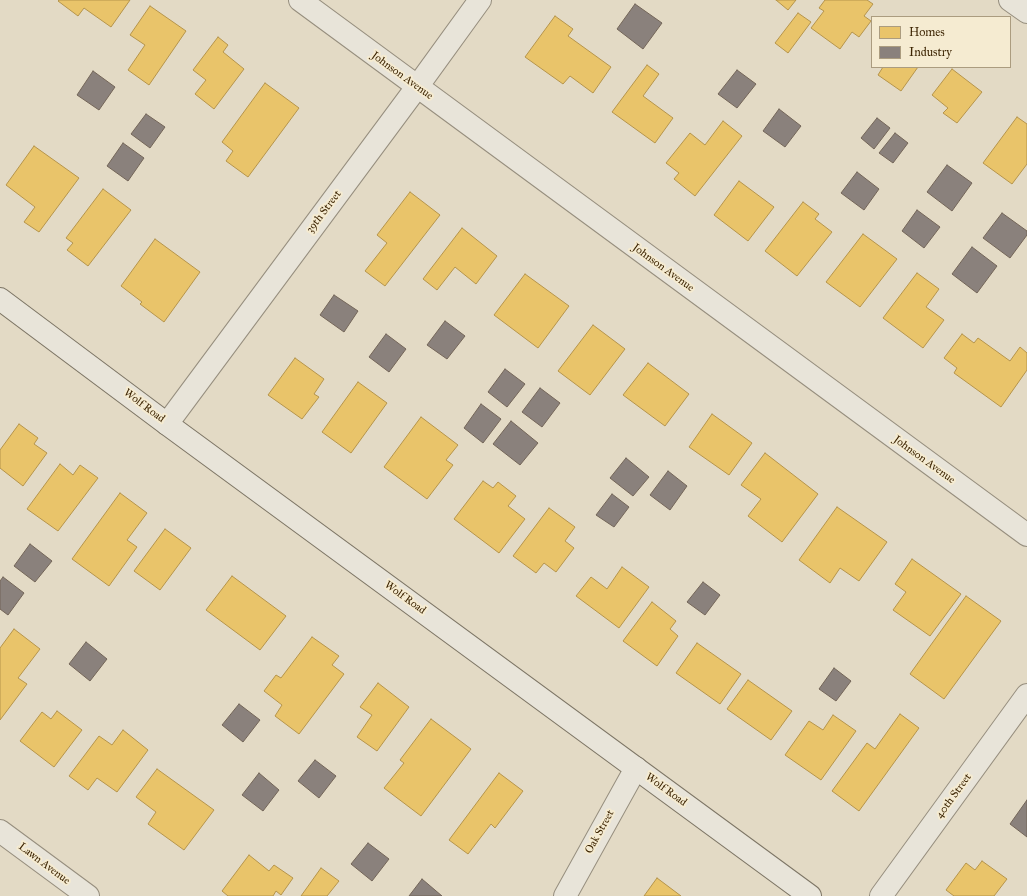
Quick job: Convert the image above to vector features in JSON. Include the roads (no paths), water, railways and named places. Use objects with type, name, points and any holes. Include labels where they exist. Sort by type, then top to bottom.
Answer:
[{"type":"street","name":"Johnson Avenue","points":[[300,0],[1027,536]]},
{"type":"street","name":"39th Street","points":[[167,424],[418,87],[480,0]]},
{"type":"street","points":[[1010,0],[1027,12]]},
{"type":"street","name":"Wolf Road","points":[[0,298],[167,424],[810,896]]},
{"type":"street","name":"40th Street","points":[[881,896],[1027,695]]},
{"type":"street","name":"Oak Street","points":[[565,896],[636,768]]},
{"type":"street","name":"Lawn Avenue","points":[[0,831],[88,896]]}]
